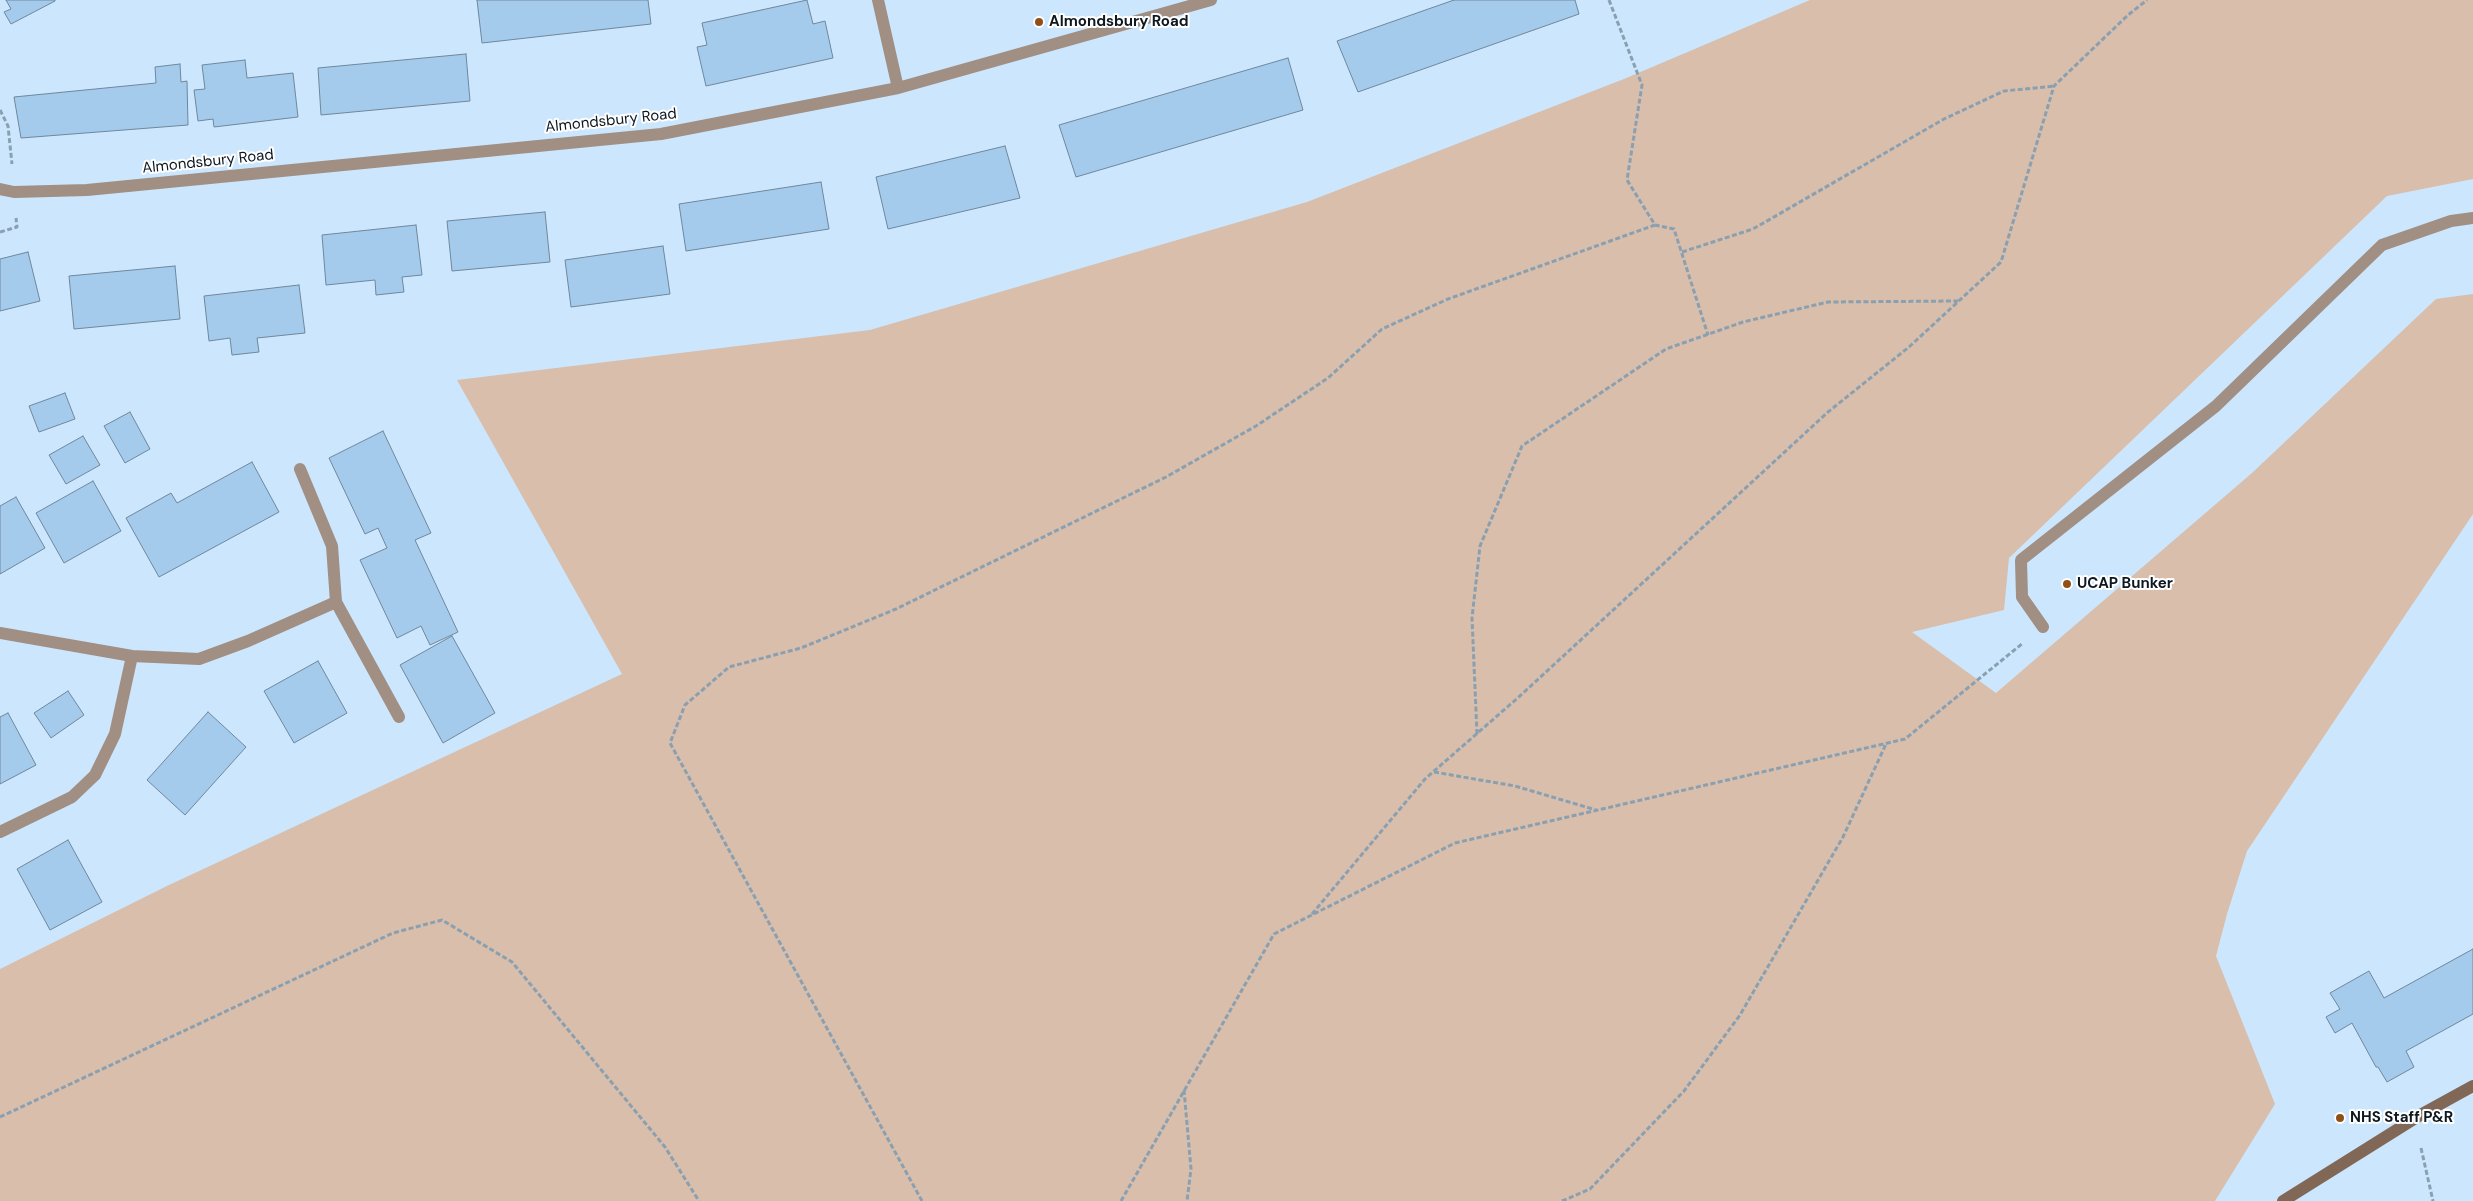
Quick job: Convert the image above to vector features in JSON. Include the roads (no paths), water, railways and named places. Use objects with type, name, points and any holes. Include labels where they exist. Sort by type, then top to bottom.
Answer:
[{"type":"street","points":[[878,0],[898,88]]},
{"type":"street","name":"Almondsbury Road","points":[[0,189],[14,192],[97,189],[661,134],[898,88],[1211,0]]},
{"type":"street","points":[[2042,627],[2022,597],[2021,560],[2216,406],[2382,245],[2451,221],[2473,218]]},
{"type":"street","points":[[300,469],[332,546],[336,602],[399,717]]},
{"type":"street","points":[[0,633],[132,656],[199,659],[248,641],[336,602]]},
{"type":"street","points":[[0,832],[72,797],[95,775],[116,734],[132,656]]},
{"type":"street","points":[[2283,1201],[2422,1114],[2473,1086]]},
{"type":"place","name":"Almondsbury Road","points":[[1039,22]]},
{"type":"place","name":"UCAP Bunker","points":[[2067,584]]},
{"type":"place","name":"NHS Staff P&R","points":[[2340,1118]]}]
